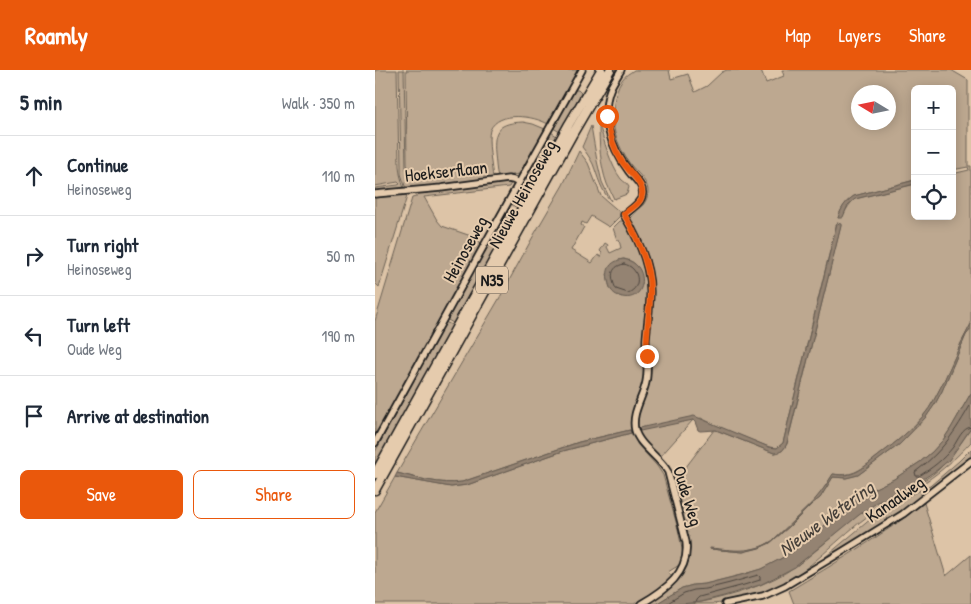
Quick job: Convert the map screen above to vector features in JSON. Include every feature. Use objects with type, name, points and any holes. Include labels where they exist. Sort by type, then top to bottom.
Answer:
[{"type":"highway","name":"Nieuwe Heinoseweg","points":[[375,474],[564,132],[601,70]]},
{"type":"highway","name":"Nieuwe Heinoseweg","points":[[375,490],[610,70]]},
{"type":"street","name":"Heinoseweg","points":[[375,443],[582,70]]},
{"type":"street","name":"Oude Weg","points":[[621,70],[611,87],[608,101],[609,133],[620,160],[640,184],[643,192],[640,201],[624,214],[645,262],[651,295],[646,343],[646,382],[634,422],[638,438],[668,472],[687,542],[685,561],[671,583],[661,592],[641,604]]},
{"type":"street","name":"Hoekserflaan","points":[[375,194],[508,179],[519,183]]},
{"type":"street","name":"Kanaalweg","points":[[725,604],[763,596],[785,586],[903,514],[971,462]]},
{"type":"shaded area","points":[[375,70],[397,70],[399,166],[404,189],[375,192],[375,188],[400,184],[398,182],[375,186]]},
{"type":"shaded area","points":[[399,70],[404,70],[406,169],[413,182],[407,164],[406,70],[579,70],[548,124],[517,116],[501,120],[490,130],[489,140],[493,178],[406,189],[401,174]]},
{"type":"shaded area","points":[[634,70],[669,70],[671,79],[688,74],[695,92],[707,86],[722,72],[727,70],[761,70],[766,83],[784,76],[782,70],[951,70],[968,80],[968,166],[971,166],[971,324],[934,400],[909,431],[866,465],[852,473],[833,474],[816,499],[772,541],[761,547],[743,551],[710,549],[743,552],[759,548],[770,543],[820,498],[833,477],[846,478],[858,475],[900,444],[926,417],[935,404],[966,335],[971,329],[971,393],[951,428],[943,440],[920,462],[894,479],[867,492],[800,546],[777,561],[761,569],[741,575],[682,588],[656,604],[644,604],[663,593],[672,584],[683,568],[689,553],[673,484],[714,430],[774,453],[782,451],[787,444],[841,225],[837,223],[836,226],[783,443],[777,448],[769,447],[701,418],[693,420],[660,457],[641,437],[637,431],[636,422],[648,383],[649,319],[647,258],[630,218],[645,202],[648,190],[643,179],[630,164],[621,149],[615,133],[613,120],[615,98],[619,85]]},
{"type":"shaded area","points":[[574,90],[578,90],[581,93],[560,132],[553,128]]},
{"type":"shaded area","points":[[523,122],[545,129],[520,174],[498,177],[495,145],[497,133],[503,126]]},
{"type":"shaded area","points":[[599,123],[614,167],[621,179],[629,187],[627,194],[614,199],[607,184],[601,162]]},
{"type":"shaded area","points":[[591,126],[602,182],[611,201],[602,188],[593,164],[582,147]]},
{"type":"shaded area","points":[[551,132],[558,137],[518,209],[511,204]]},
{"type":"shaded area","points":[[579,151],[588,163],[601,196],[622,214],[609,227],[591,216],[586,224],[582,222],[581,225],[584,227],[571,250],[592,263],[598,255],[601,257],[602,253],[600,251],[605,243],[608,245],[610,253],[621,248],[613,228],[620,221],[625,221],[642,258],[646,277],[647,297],[643,337],[644,381],[634,410],[637,444],[663,475],[678,529],[683,554],[681,564],[668,572],[672,577],[657,590],[634,604],[375,604],[375,512],[395,477],[451,487],[467,485],[563,451],[631,433],[630,430],[579,442],[462,482],[437,482],[397,473],[563,185]],"holes":[[[624,259],[635,264],[640,271],[622,297],[612,291],[607,274],[618,260]]]},
{"type":"shaded area","points":[[512,181],[509,187],[424,197],[442,226],[474,237],[481,243],[375,439],[375,321],[412,198],[416,197],[416,192]]},
{"type":"shaded area","points":[[408,193],[379,287],[375,283],[375,197]]},
{"type":"shaded area","points":[[508,208],[516,212],[455,324],[446,319]]},
{"type":"shaded area","points":[[445,322],[454,326],[375,469],[375,452]]},
{"type":"shaded area","points":[[971,428],[971,442],[955,458],[925,482],[859,522],[786,583],[766,593],[743,599],[712,604],[682,604],[701,602],[738,593],[763,584],[796,566],[866,509],[917,484],[938,470],[951,456]]},
{"type":"shaded area","points":[[971,449],[971,456],[885,523],[824,558],[878,513],[907,496],[930,486]]},
{"type":"shaded area","points":[[924,503],[946,576],[971,555],[971,604],[794,604],[789,591],[875,538]]},
{"type":"water","points":[[911,181],[911,185],[855,199],[848,205],[843,217],[838,218],[844,205],[854,196]]},
{"type":"water","points":[[837,223],[841,224],[841,226],[784,449],[774,453],[716,430],[700,431],[693,420],[640,431],[639,428],[694,416],[769,447],[777,448],[783,443]]},
{"type":"water","points":[[623,259],[632,262],[639,268],[642,275],[640,290],[636,295],[628,297],[619,296],[614,293],[608,281],[608,269],[610,266]]},
{"type":"water","points":[[971,324],[971,329],[966,335],[935,404],[926,417],[900,444],[858,475],[846,478],[833,477],[820,498],[770,543],[759,548],[743,552],[710,549],[734,550],[757,548],[772,541],[813,502],[833,474],[846,475],[857,472],[901,438],[929,408]]},
{"type":"water","points":[[971,393],[971,428],[949,460],[923,479],[878,502],[859,515],[795,567],[760,585],[724,596],[700,602],[656,604],[682,588],[761,569],[786,556],[867,492],[894,479],[932,452],[951,428]]},
{"type":"water","points":[[630,430],[631,433],[563,451],[467,485],[451,487],[395,477],[397,473],[437,482],[462,482],[579,442]]},
{"type":"route","points":[[607,116],[613,146],[620,160],[640,184],[643,192],[640,201],[624,214],[635,236],[649,274],[651,295],[646,343],[647,356]]},
{"type":"water label","name":"Nieuwe Wetering","points":[[826,518]]}]
